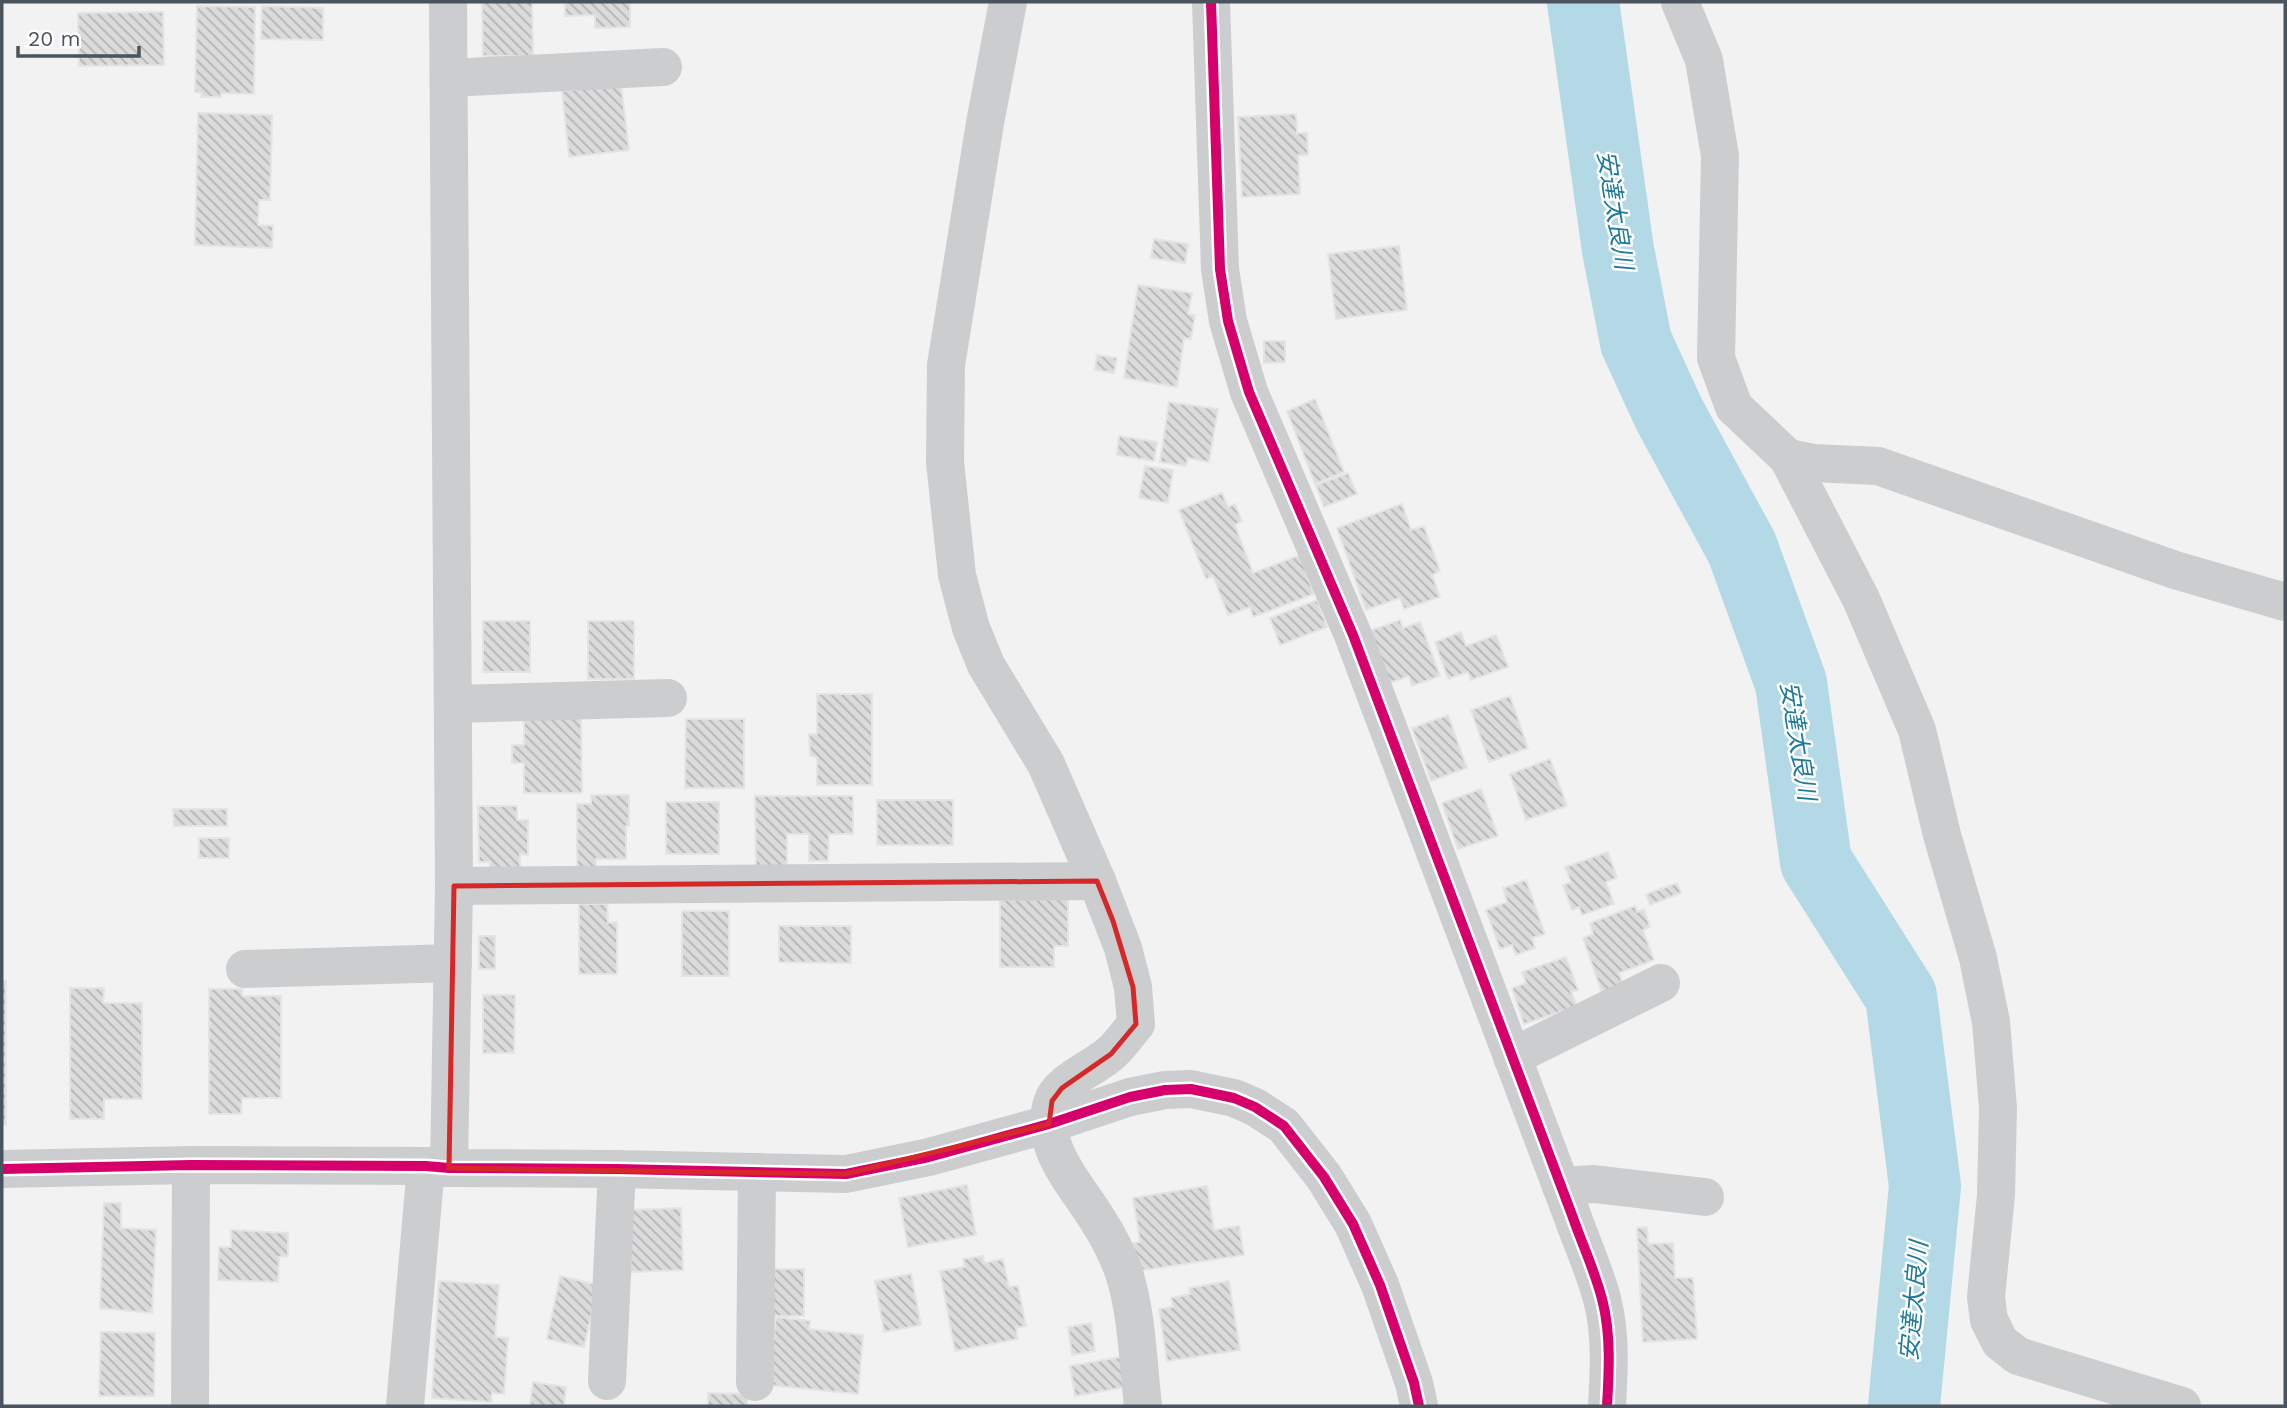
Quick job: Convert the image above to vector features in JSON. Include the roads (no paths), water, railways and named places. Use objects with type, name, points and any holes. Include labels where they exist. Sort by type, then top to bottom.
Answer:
[{"type":"street","points":[[405,1406],[437,1167],[453,963],[448,2]]},
{"type":"street","points":[[1007,2],[946,365],[945,462],[957,575],[971,628],[986,665],[1046,764],[1097,881],[1123,948],[1133,986],[1136,1024],[1111,1054],[1062,1088],[1052,1101],[1049,1124],[1052,1143],[1060,1163],[1100,1223],[1122,1270],[1130,1303],[1143,1406]]},
{"type":"street","points":[[1211,2],[1220,269],[1228,321],[1249,391],[1353,635],[1603,1303],[1608,1340],[1606,1406]]},
{"type":"street","points":[[1680,2],[1703,60],[1720,156],[1716,358],[1734,407],[1788,458],[1861,598],[1917,730],[1942,835],[1978,958],[1991,1022],[1998,1108],[1996,1195],[1986,1297],[1989,1320],[2000,1342],[2018,1356],[2182,1406]]},
{"type":"street","points":[[449,78],[663,66]]},
{"type":"street","points":[[1788,458],[1812,463],[1878,466],[2175,570],[2285,602]]},
{"type":"street","points":[[453,704],[668,698]]},
{"type":"street","points":[[454,886],[1097,881]]},
{"type":"street","points":[[245,969],[453,963]]},
{"type":"street","points":[[1512,1057],[1661,983]]},
{"type":"street","points":[[2,1169],[191,1165],[846,1174],[929,1157],[1049,1124],[1130,1097],[1165,1090],[1191,1089],[1234,1098],[1255,1107],[1284,1126],[1324,1177],[1353,1224],[1380,1285],[1414,1383],[1419,1406]]},
{"type":"street","points":[[190,1406],[191,1165]]},
{"type":"street","points":[[607,1381],[617,1169]]},
{"type":"street","points":[[755,1382],[757,1172]]},
{"type":"street","points":[[1561,1186],[1594,1184],[1705,1196]]},
{"type":"waterway","name":"安達太良川","points":[[1583,2],[1618,250],[1636,342],[1669,414],[1742,548],[1791,683],[1816,862],[1901,996],[1925,1186],[1904,1406]]}]
